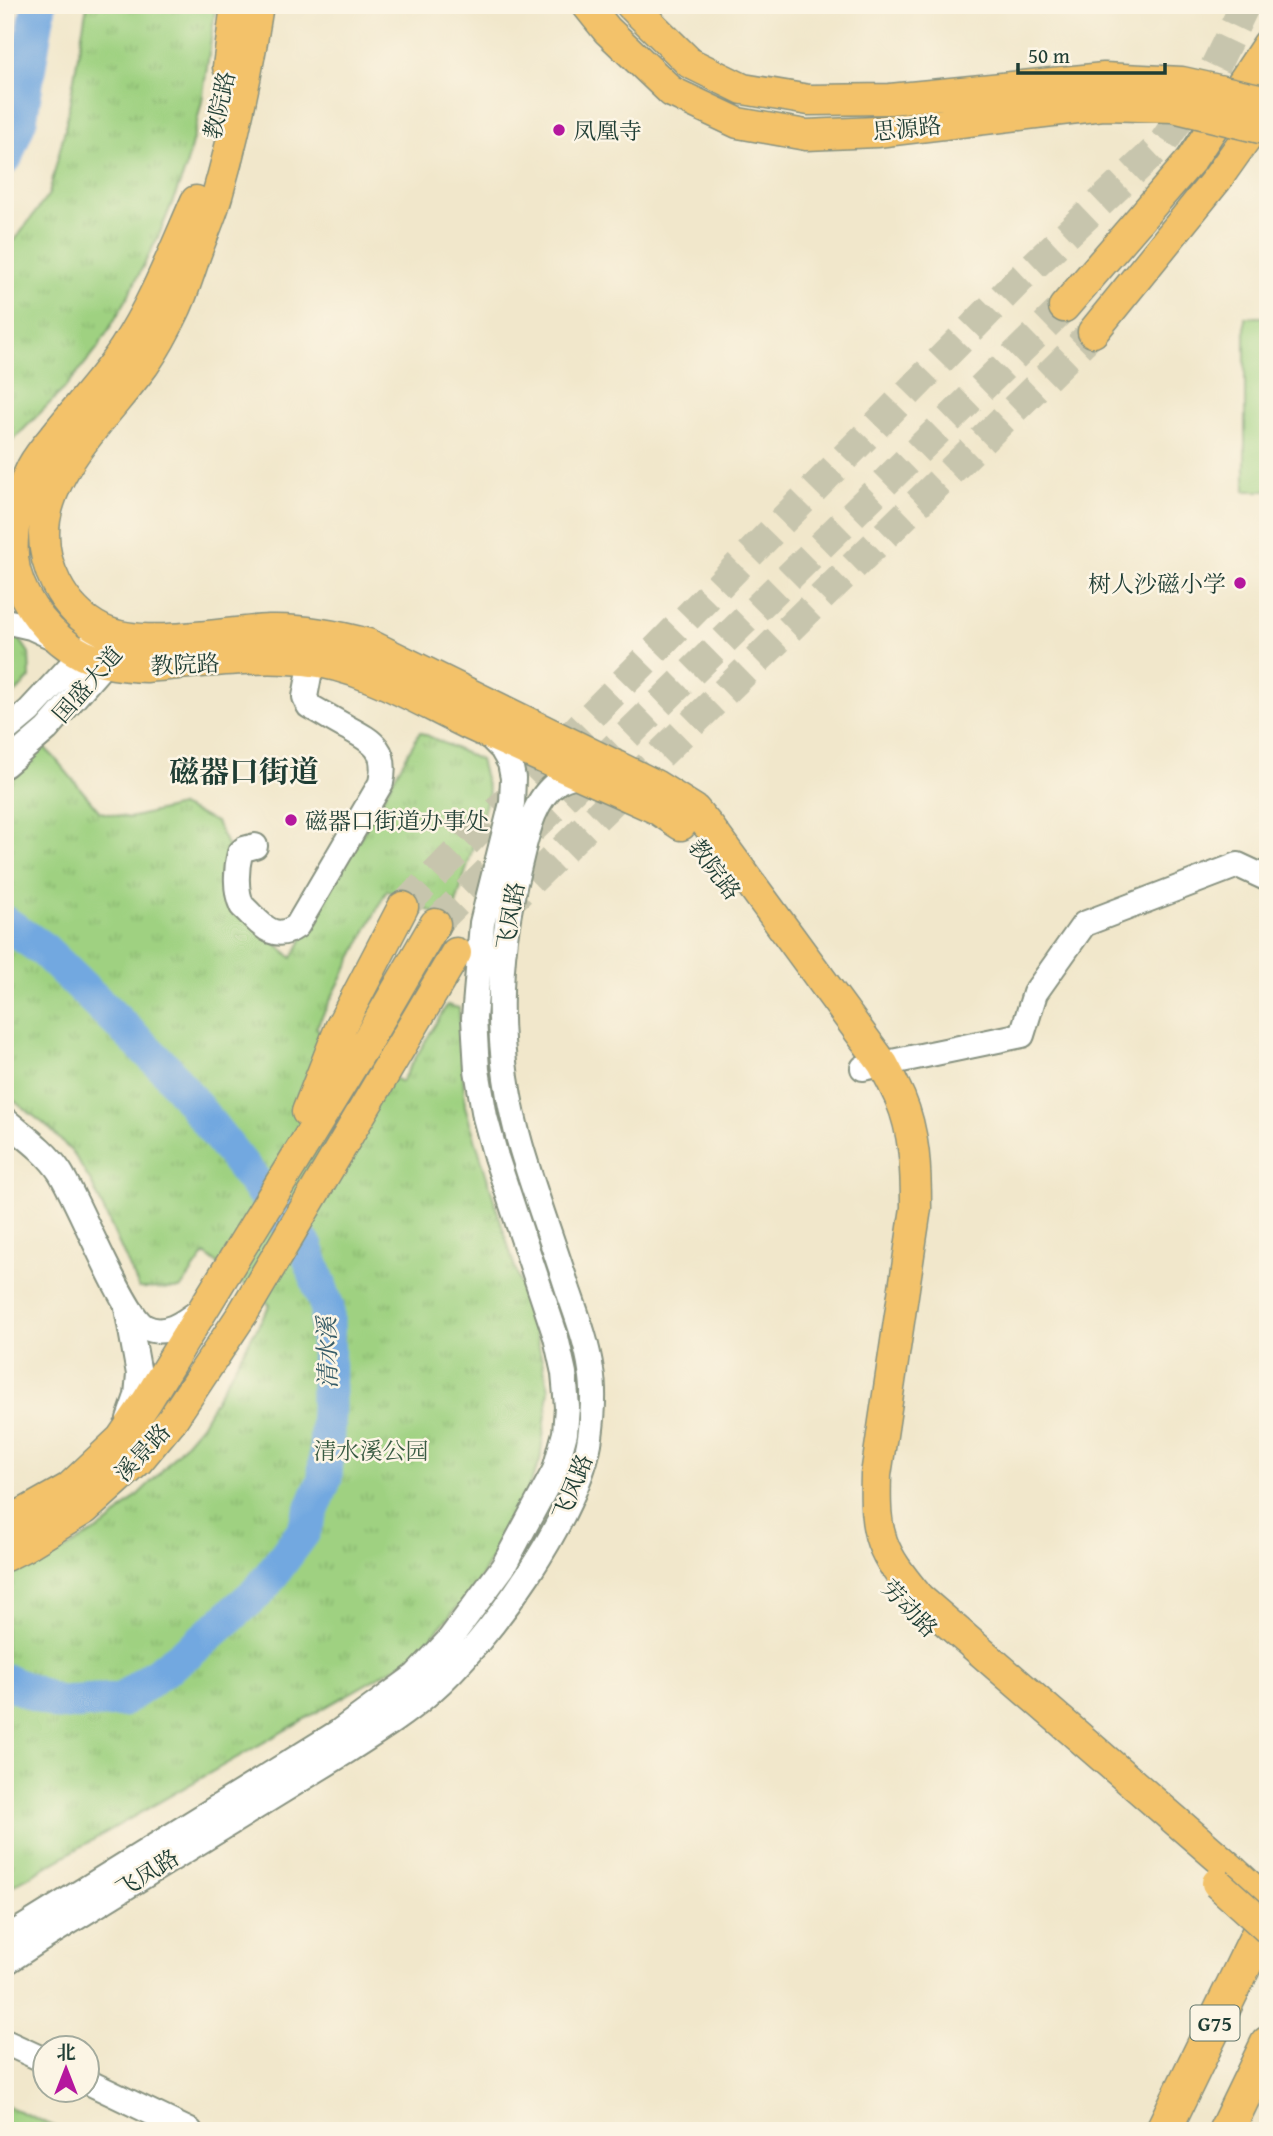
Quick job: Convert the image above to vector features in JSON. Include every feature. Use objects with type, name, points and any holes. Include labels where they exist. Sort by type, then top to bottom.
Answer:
[{"type":"highway","name":"G75","points":[[1163,2131],[1268,1915]]},
{"type":"highway","name":"G75","points":[[1226,2131],[1268,2044]]},
{"type":"main road","name":"教院路","points":[[236,5],[228,66],[199,194],[160,283],[124,350],[33,465],[22,491],[15,519],[13,546],[15,568],[32,608],[44,624],[83,652],[146,667],[272,659],[314,647],[368,644],[656,785],[695,810],[710,828],[873,1066]]},
{"type":"main road","name":"教院路","points":[[258,5],[248,71],[217,198],[175,309],[145,363],[71,458],[59,479],[48,509],[44,538],[46,558],[61,594],[88,622],[115,634],[158,639],[268,630],[314,647],[335,665],[364,675],[657,809],[678,822],[701,849],[873,1066]]},
{"type":"main road","name":"思源路","points":[[587,5],[607,30],[672,92],[738,124],[806,135],[877,132],[1103,105],[1173,107],[1266,115]]},
{"type":"main road","name":"思源路","points":[[631,5],[690,62],[743,89],[809,100],[890,99],[1104,79],[1182,82],[1266,115]]},
{"type":"main road","points":[[1064,307],[1191,160],[1268,44]]},
{"type":"main road","points":[[1093,332],[1266,115]]},
{"type":"main road","points":[[279,1184],[340,1028],[403,907]]},
{"type":"main road","points":[[279,1184],[435,925]]},
{"type":"main road","name":"溪景路","points":[[5,1556],[85,1509],[138,1461],[172,1420],[243,1313],[456,953]]},
{"type":"main road","name":"劳动路","points":[[873,1066],[881,1104],[893,1138],[899,1172],[899,1205],[861,1471],[862,1531],[870,1558],[882,1582],[902,1607],[1223,1875],[1268,1903]]},
{"type":"main road","name":"溪景路","points":[[5,1524],[69,1488],[121,1438],[147,1401],[279,1184]]},
{"type":"main road","name":"劳动路","points":[[1223,1875],[1268,1929]]},
{"type":"street","points":[[5,533],[22,491]]},
{"type":"street","points":[[5,621],[31,627],[83,652]]},
{"type":"street","name":"国盛大道","points":[[5,731],[29,711],[83,652],[115,634]]},
{"type":"street","points":[[255,846],[240,853],[237,894],[242,906],[271,933],[284,933],[297,926],[340,843],[381,783],[383,764],[372,741],[309,706],[306,701],[314,647]]},
{"type":"street","name":"国盛大道","points":[[5,765],[47,729],[83,652]]},
{"type":"street","name":"飞凤路","points":[[5,1939],[337,1732],[415,1676],[449,1640],[503,1567],[555,1470],[565,1433],[567,1407],[564,1373],[556,1337],[496,1157],[485,1117],[477,1069],[474,1018],[482,923],[512,803],[513,778],[510,763],[502,749],[484,732]]},
{"type":"street","name":"飞凤路","points":[[5,1964],[347,1751],[430,1693],[489,1628],[547,1545],[567,1506],[581,1475],[590,1440],[592,1371],[583,1334],[521,1148],[511,1108],[503,1065],[500,973],[512,892],[532,817],[544,796],[559,781],[579,774]]},
{"type":"street","points":[[873,1066],[1022,1035],[1035,993],[1084,925],[1238,865],[1268,879]]},
{"type":"street","points":[[5,1120],[35,1144],[58,1169],[74,1194],[127,1307],[141,1325],[153,1330],[167,1330],[183,1324],[210,1298]]},
{"type":"street","points":[[121,1438],[137,1396],[139,1374],[127,1307]]},
{"type":"street","points":[[5,2042],[32,2055]]},
{"type":"street","points":[[102,2089],[190,2131]]},
{"type":"green space","points":[[87,5],[216,5],[202,101],[185,171],[159,235],[124,304],[97,349],[64,389],[5,448],[5,246],[15,240],[49,194],[65,129]]},
{"type":"green space","points":[[1245,317],[1268,317],[1268,491],[1245,491]]},
{"type":"green space","points":[[5,617],[29,653],[30,678],[5,704]]},
{"type":"green space","name":"清水溪公园","points":[[5,709],[54,757],[100,812],[129,818],[180,806],[216,822],[229,849],[229,900],[292,958],[420,732],[480,760],[489,793],[451,921],[387,890],[316,1028],[401,1082],[447,1005],[459,1008],[465,1106],[536,1335],[549,1389],[540,1461],[514,1522],[474,1588],[415,1656],[5,1890],[5,1576],[49,1559],[109,1523],[158,1475],[201,1425],[270,1305],[205,1254],[180,1289],[139,1288],[92,1184],[73,1153],[48,1127],[5,1094]]},
{"type":"green space","points":[[5,2105],[65,2131],[5,2131]]},
{"type":"waterway","name":"清水溪","points":[[5,158],[20,119],[39,5]]},
{"type":"waterway","name":"清水溪","points":[[5,923],[44,950],[167,1070],[306,1247],[327,1307],[328,1407],[325,1478],[303,1532],[260,1590],[196,1646],[122,1700],[58,1703],[5,1681]]},
{"type":"tunnel","points":[[403,907],[1021,278],[1162,144],[1214,69],[1245,5]]},
{"type":"tunnel","points":[[435,924],[1064,307]]},
{"type":"tunnel","points":[[499,912],[1093,332]]},
{"type":"place","name":"凤凰寺","points":[[559,130]]},
{"type":"place","name":"树人沙磁小学","points":[[1240,583]]},
{"type":"place","name":"磁器口街道办事处","points":[[291,820]]},
{"type":"district","name":"磁器口街道","points":[[244,771]]}]
